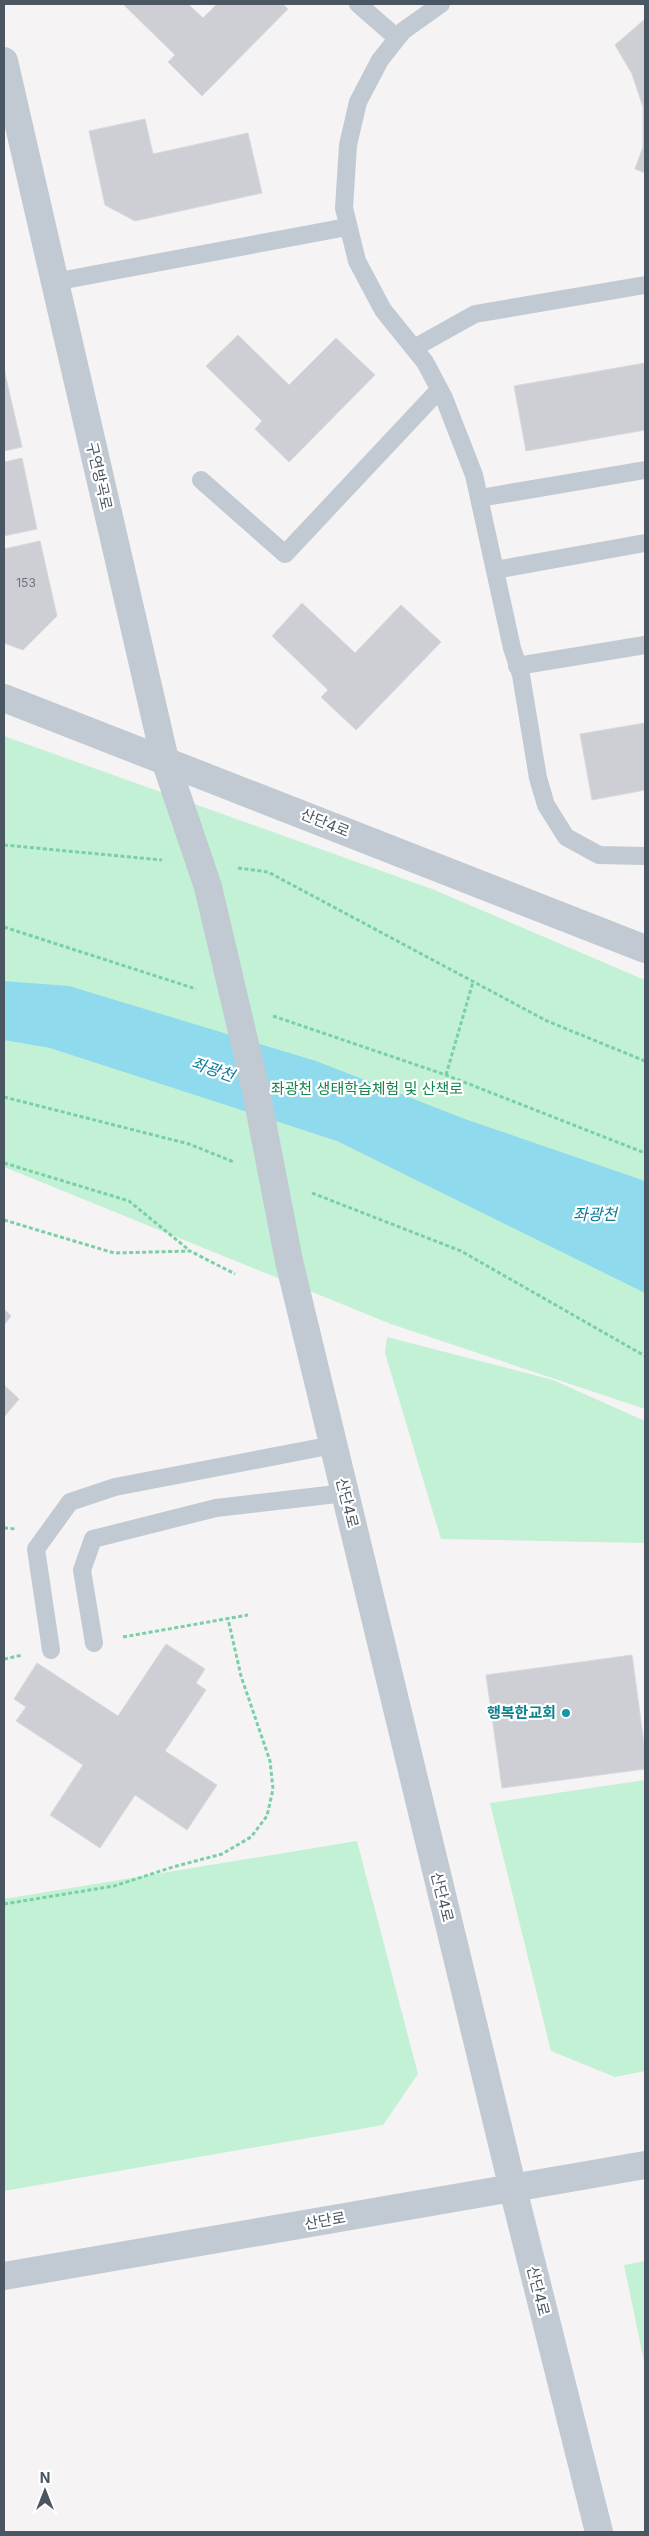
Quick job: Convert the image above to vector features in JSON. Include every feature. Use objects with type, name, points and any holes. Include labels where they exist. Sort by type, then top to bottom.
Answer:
[{"type":"street","name":"구연방곡로","points":[[4,61],[7,97],[54,282],[166,760],[204,875],[256,1091],[289,1261]]},
{"type":"street","name":"산단4로","points":[[4,698],[166,760],[645,950]]},
{"type":"street","name":"산단4로","points":[[289,1261],[513,2189],[599,2532]]},
{"type":"street","name":"산단로","points":[[4,2276],[645,2166]]},
{"type":"lane","points":[[358,4],[398,38]]},
{"type":"lane","points":[[441,4],[403,31],[380,60],[358,102],[348,145],[344,208],[347,227],[357,261],[383,310],[425,362],[440,390],[474,474],[521,675],[538,778],[546,805],[566,837],[599,856],[645,856]]},
{"type":"lane","points":[[54,282],[347,227]]},
{"type":"lane","points":[[414,348],[475,314],[645,285]]},
{"type":"lane","points":[[200,480],[286,554],[440,390]]},
{"type":"lane","points":[[480,498],[645,470]]},
{"type":"lane","points":[[495,570],[645,543]]},
{"type":"lane","points":[[518,666],[645,645]]},
{"type":"lane","points":[[51,1650],[36,1549],[70,1502],[115,1487],[333,1445]]},
{"type":"lane","points":[[94,1643],[82,1570],[93,1539],[216,1508],[345,1493]]},
{"type":"path","points":[[4,845],[115,857],[204,875],[268,872],[547,1021],[645,1061]]},
{"type":"path","points":[[4,927],[201,991]]},
{"type":"path","points":[[446,1075],[473,982]]},
{"type":"path","points":[[267,1014],[446,1075],[645,1153]]},
{"type":"path","points":[[4,1097],[189,1144],[243,1165]]},
{"type":"path","points":[[4,1164],[129,1201],[190,1251],[235,1274]]},
{"type":"path","points":[[306,1190],[461,1251],[645,1356]]},
{"type":"path","points":[[4,1220],[114,1253],[190,1251]]},
{"type":"path","points":[[94,1643],[248,1615]]},
{"type":"path","points":[[4,1904],[114,1886],[222,1854],[251,1837],[267,1816],[273,1789],[270,1760],[241,1676],[228,1619]]},
{"type":"path","points":[[4,1659],[51,1650]]},
{"type":"green space","name":"좌광천 생태학습체험 및 산책로","points":[[4,736],[432,889],[645,980],[645,1409],[391,1324],[4,1167]]},
{"type":"green space","points":[[387,1337],[553,1380],[645,1421],[645,1543],[441,1539],[385,1353]]},
{"type":"green space","points":[[645,1780],[645,2071],[615,2077],[551,2051],[490,1803]]},
{"type":"green space","points":[[357,1841],[418,2074],[383,2125],[4,2191],[4,1899]]},
{"type":"green space","points":[[645,2261],[645,2366],[624,2265]]},
{"type":"water","name":"좌광천","points":[[4,981],[69,986],[316,1061],[465,1119],[645,1181],[645,1293],[337,1141],[50,1048],[4,1040]]},
{"type":"building","points":[[123,4],[188,4],[203,18],[217,4],[283,4],[288,9],[202,96],[168,62],[175,55]]},
{"type":"building","points":[[645,19],[645,173],[635,169],[643,147],[643,107],[632,74],[615,45]]},
{"type":"building","points":[[145,119],[153,154],[248,133],[262,193],[135,221],[105,205],[89,131]]},
{"type":"building","points":[[238,335],[289,385],[336,338],[375,375],[289,462],[255,429],[262,421],[206,366]]},
{"type":"building","points":[[645,363],[645,430],[526,451],[514,386]]},
{"type":"building","points":[[4,369],[22,447],[4,451]]},
{"type":"building","points":[[22,458],[37,529],[4,536],[4,462]]},
{"type":"building","points":[[40,541],[57,616],[23,650],[4,643],[4,549]]},
{"type":"building","points":[[302,603],[355,653],[401,605],[441,642],[356,730],[321,697],[328,690],[272,636]]},
{"type":"building","points":[[645,723],[645,790],[592,800],[580,734]]},
{"type":"building","points":[[4,1309],[11,1316],[4,1325]]},
{"type":"building","points":[[4,1385],[19,1399],[4,1417]]},
{"type":"building","points":[[166,1644],[205,1669],[196,1683],[206,1690],[165,1751],[217,1785],[187,1830],[135,1795],[100,1848],[50,1815],[83,1765],[16,1721],[26,1707],[14,1699],[37,1663],[118,1716]]},
{"type":"building","name":"행복한교회","points":[[632,1655],[645,1751],[645,1769],[502,1788],[486,1675]]},
{"type":"place","name":"행복한교회","points":[[566,1713]]}]
